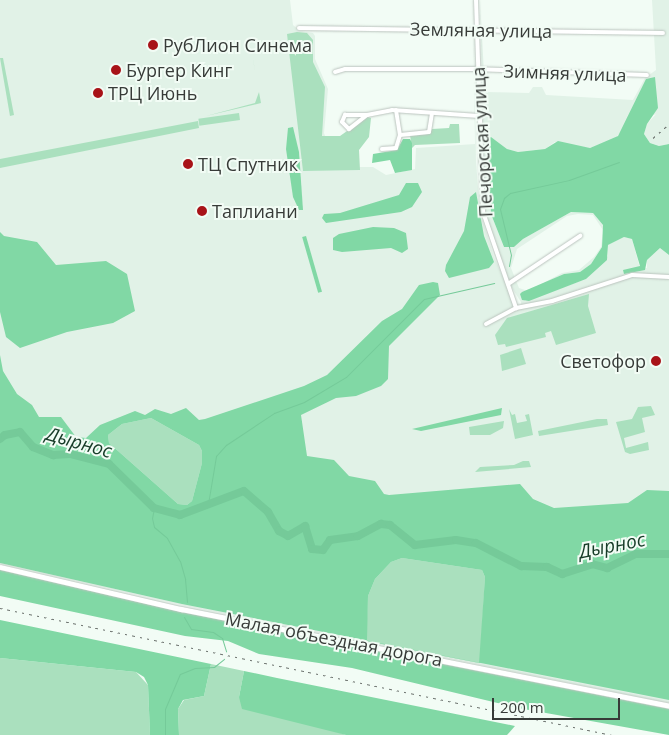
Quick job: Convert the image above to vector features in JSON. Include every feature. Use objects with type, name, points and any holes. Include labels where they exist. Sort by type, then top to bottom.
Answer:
[{"type":"street","name":"Печорская улица","points":[[476,0],[484,221],[518,308]]},
{"type":"street","name":"Земляная улица","points":[[299,28],[663,33]]},
{"type":"street","name":"Зимняя улица","points":[[335,72],[374,68],[646,74]]},
{"type":"street","points":[[367,115],[349,129],[342,122],[345,115],[367,115],[396,110],[479,116]]},
{"type":"street","points":[[382,149],[396,148],[400,135],[396,110]]},
{"type":"street","points":[[400,135],[429,132],[432,114]]},
{"type":"street","points":[[508,284],[580,236]]},
{"type":"street","points":[[486,324],[518,308],[632,275],[669,277]]},
{"type":"street","name":"Малая объездная дорога","points":[[0,567],[182,608],[669,706]]},
{"type":"shaded area","points":[[0,0],[290,0],[293,25],[300,31],[313,33],[315,36],[315,59],[328,89],[324,133],[327,141],[357,167],[373,167],[386,175],[415,169],[416,148],[475,144],[473,0],[476,162],[480,212],[494,257],[516,306],[521,305],[521,302],[512,288],[488,225],[485,208],[480,0],[485,92],[529,93],[533,87],[542,87],[546,95],[633,100],[645,78],[656,70],[652,0],[669,0],[669,144],[659,146],[650,143],[644,134],[647,124],[656,114],[621,131],[616,138],[590,148],[555,142],[545,149],[518,152],[507,149],[491,137],[487,139],[491,214],[504,247],[514,247],[523,239],[571,212],[593,213],[603,225],[603,230],[593,215],[578,214],[567,216],[517,249],[511,268],[519,288],[528,291],[562,273],[579,270],[594,257],[601,247],[603,233],[602,247],[591,264],[580,272],[564,274],[526,292],[525,301],[586,279],[608,256],[608,245],[624,237],[632,239],[640,268],[647,268],[647,260],[660,248],[669,255],[669,703],[182,605],[0,564]]},
{"type":"green space","points":[[307,33],[313,40],[313,62],[325,87],[322,136],[340,136],[367,117],[371,118],[369,137],[359,150],[360,170],[303,171],[287,34]]},
{"type":"green space","points":[[0,58],[3,58],[14,115],[10,116]]},
{"type":"green space","points":[[655,77],[658,108],[647,124],[644,134],[650,143],[659,146],[669,144],[669,255],[660,248],[647,260],[645,270],[624,274],[623,270],[640,266],[632,239],[624,237],[608,245],[607,260],[586,279],[529,301],[522,300],[520,294],[522,292],[564,274],[580,272],[591,264],[602,247],[603,225],[593,213],[571,212],[523,239],[514,247],[504,247],[491,214],[487,139],[491,137],[507,149],[518,152],[545,149],[558,141],[590,148],[618,136],[646,79]]},
{"type":"green space","points":[[259,92],[261,103],[206,116],[255,103]]},
{"type":"green space","points":[[239,113],[240,120],[199,126],[198,119]]},
{"type":"green space","points":[[198,121],[199,128],[0,168],[0,159]]},
{"type":"green space","points":[[450,124],[459,124],[460,143],[415,145],[412,148],[410,135],[427,134],[432,129],[449,128]]},
{"type":"green space","points":[[293,127],[299,152],[303,210],[299,210],[293,197],[286,149],[288,128]]},
{"type":"green space","points":[[403,139],[410,139],[412,143],[412,170],[395,173],[390,160],[372,163],[373,154],[397,150]]},
{"type":"green space","points":[[406,183],[418,183],[422,192],[412,207],[401,212],[326,223],[322,218],[324,214],[340,213],[399,195]]},
{"type":"green space","points":[[476,192],[484,236],[494,262],[489,268],[449,278],[445,271],[446,265],[464,231],[470,197]]},
{"type":"green space","points":[[373,227],[394,228],[406,233],[408,249],[402,253],[391,248],[342,252],[333,250],[333,238],[339,234]]},
{"type":"green space","points":[[0,232],[4,236],[37,242],[56,265],[106,261],[127,274],[135,311],[113,323],[67,332],[20,348],[6,337],[0,312]]},
{"type":"green space","points":[[306,236],[322,292],[318,293],[302,237]]},
{"type":"green space","points":[[433,282],[438,283],[440,295],[389,346],[388,379],[381,386],[356,396],[336,398],[301,415],[307,456],[334,460],[349,476],[375,481],[384,494],[389,495],[520,484],[533,499],[554,508],[628,503],[647,490],[669,491],[669,700],[479,663],[485,577],[482,570],[402,558],[391,562],[375,579],[368,596],[367,640],[182,604],[0,563],[0,355],[3,371],[17,394],[32,405],[39,417],[61,417],[76,437],[86,438],[100,425],[135,411],[145,415],[155,409],[171,414],[186,408],[199,420],[205,419],[304,386],[327,375],[382,321],[402,309],[419,285]],"holes":[[[151,418],[199,445],[202,451],[202,463],[192,501],[187,505],[178,504],[109,443],[108,435],[122,424]]]},
{"type":"green space","points":[[589,294],[588,306],[596,333],[556,345],[551,331],[545,333],[546,337],[506,347],[505,344],[498,345],[495,335],[507,318]]},
{"type":"green space","points":[[521,348],[526,364],[502,371],[500,355]]},
{"type":"green space","points":[[651,406],[655,415],[642,418],[645,432],[624,438],[626,448],[648,442],[649,450],[630,454],[625,452],[616,422],[632,419],[638,407]]},
{"type":"green space","points":[[502,408],[501,415],[421,431],[412,429]]},
{"type":"green space","points":[[509,409],[512,415],[515,414],[517,423],[527,421],[525,415],[529,414],[533,435],[515,439]]},
{"type":"green space","points":[[151,418],[199,445],[202,451],[202,463],[192,501],[187,505],[178,504],[109,443],[108,435],[122,424]]},
{"type":"green space","points":[[597,419],[607,419],[608,425],[539,436],[538,431]]},
{"type":"green space","points":[[504,421],[503,428],[490,435],[470,435],[469,427]]},
{"type":"green space","points":[[523,461],[529,461],[531,467],[475,472],[480,467],[514,465]]},
{"type":"green space","points":[[402,558],[482,570],[485,577],[480,663],[366,641],[368,596],[375,579],[391,562]]},
{"type":"green space","points":[[0,570],[181,612],[669,709],[669,735],[518,708],[352,668],[259,654],[228,641],[185,636],[0,596]]},
{"type":"green space","points":[[0,620],[211,664],[204,696],[183,700],[178,709],[179,735],[150,735],[148,685],[144,677],[136,672],[0,658]]},
{"type":"green space","points":[[0,658],[136,672],[148,685],[150,735],[0,735]]},
{"type":"green space","points":[[211,664],[244,671],[239,697],[346,735],[179,735],[178,709],[184,700],[204,696]]},
{"type":"green space","points":[[244,671],[515,726],[507,735],[346,735],[242,709],[239,697]]},
{"type":"waterway","points":[[509,266],[511,255],[500,209],[504,198],[510,193],[569,180],[619,162]]},
{"type":"waterway","points":[[208,504],[216,456],[226,445],[274,413],[304,402],[346,377],[424,299],[494,283]]},
{"type":"waterway","name":"Дырнос","points":[[0,439],[5,435],[20,432],[33,447],[53,455],[70,454],[109,464],[154,508],[180,515],[244,491],[268,512],[279,531],[288,536],[305,526],[312,549],[323,550],[330,540],[358,536],[381,524],[390,525],[415,545],[456,540],[476,543],[521,566],[547,567],[562,574],[592,564],[607,568],[636,554],[669,554]]},
{"type":"waterway","points":[[154,508],[152,518],[154,527],[167,538],[180,561],[185,579],[187,602]]},
{"type":"waterway","points":[[184,617],[191,629],[213,632],[222,638],[226,651]]},
{"type":"waterway","points":[[165,735],[165,709],[180,674],[195,668],[214,667],[224,659]]},
{"type":"railway","points":[[653,138],[669,124]]},
{"type":"railway","points":[[0,608],[612,735]]},
{"type":"place","name":"РубЛион Синема","points":[[153,45]]},
{"type":"place","name":"Бургер Кинг","points":[[116,70]]},
{"type":"place","name":"ТРЦ Июнь","points":[[98,93]]},
{"type":"place","name":"ТЦ Спутник","points":[[188,164]]},
{"type":"place","name":"Таплиани","points":[[202,211]]},
{"type":"place","name":"Светофор","points":[[656,361]]}]
